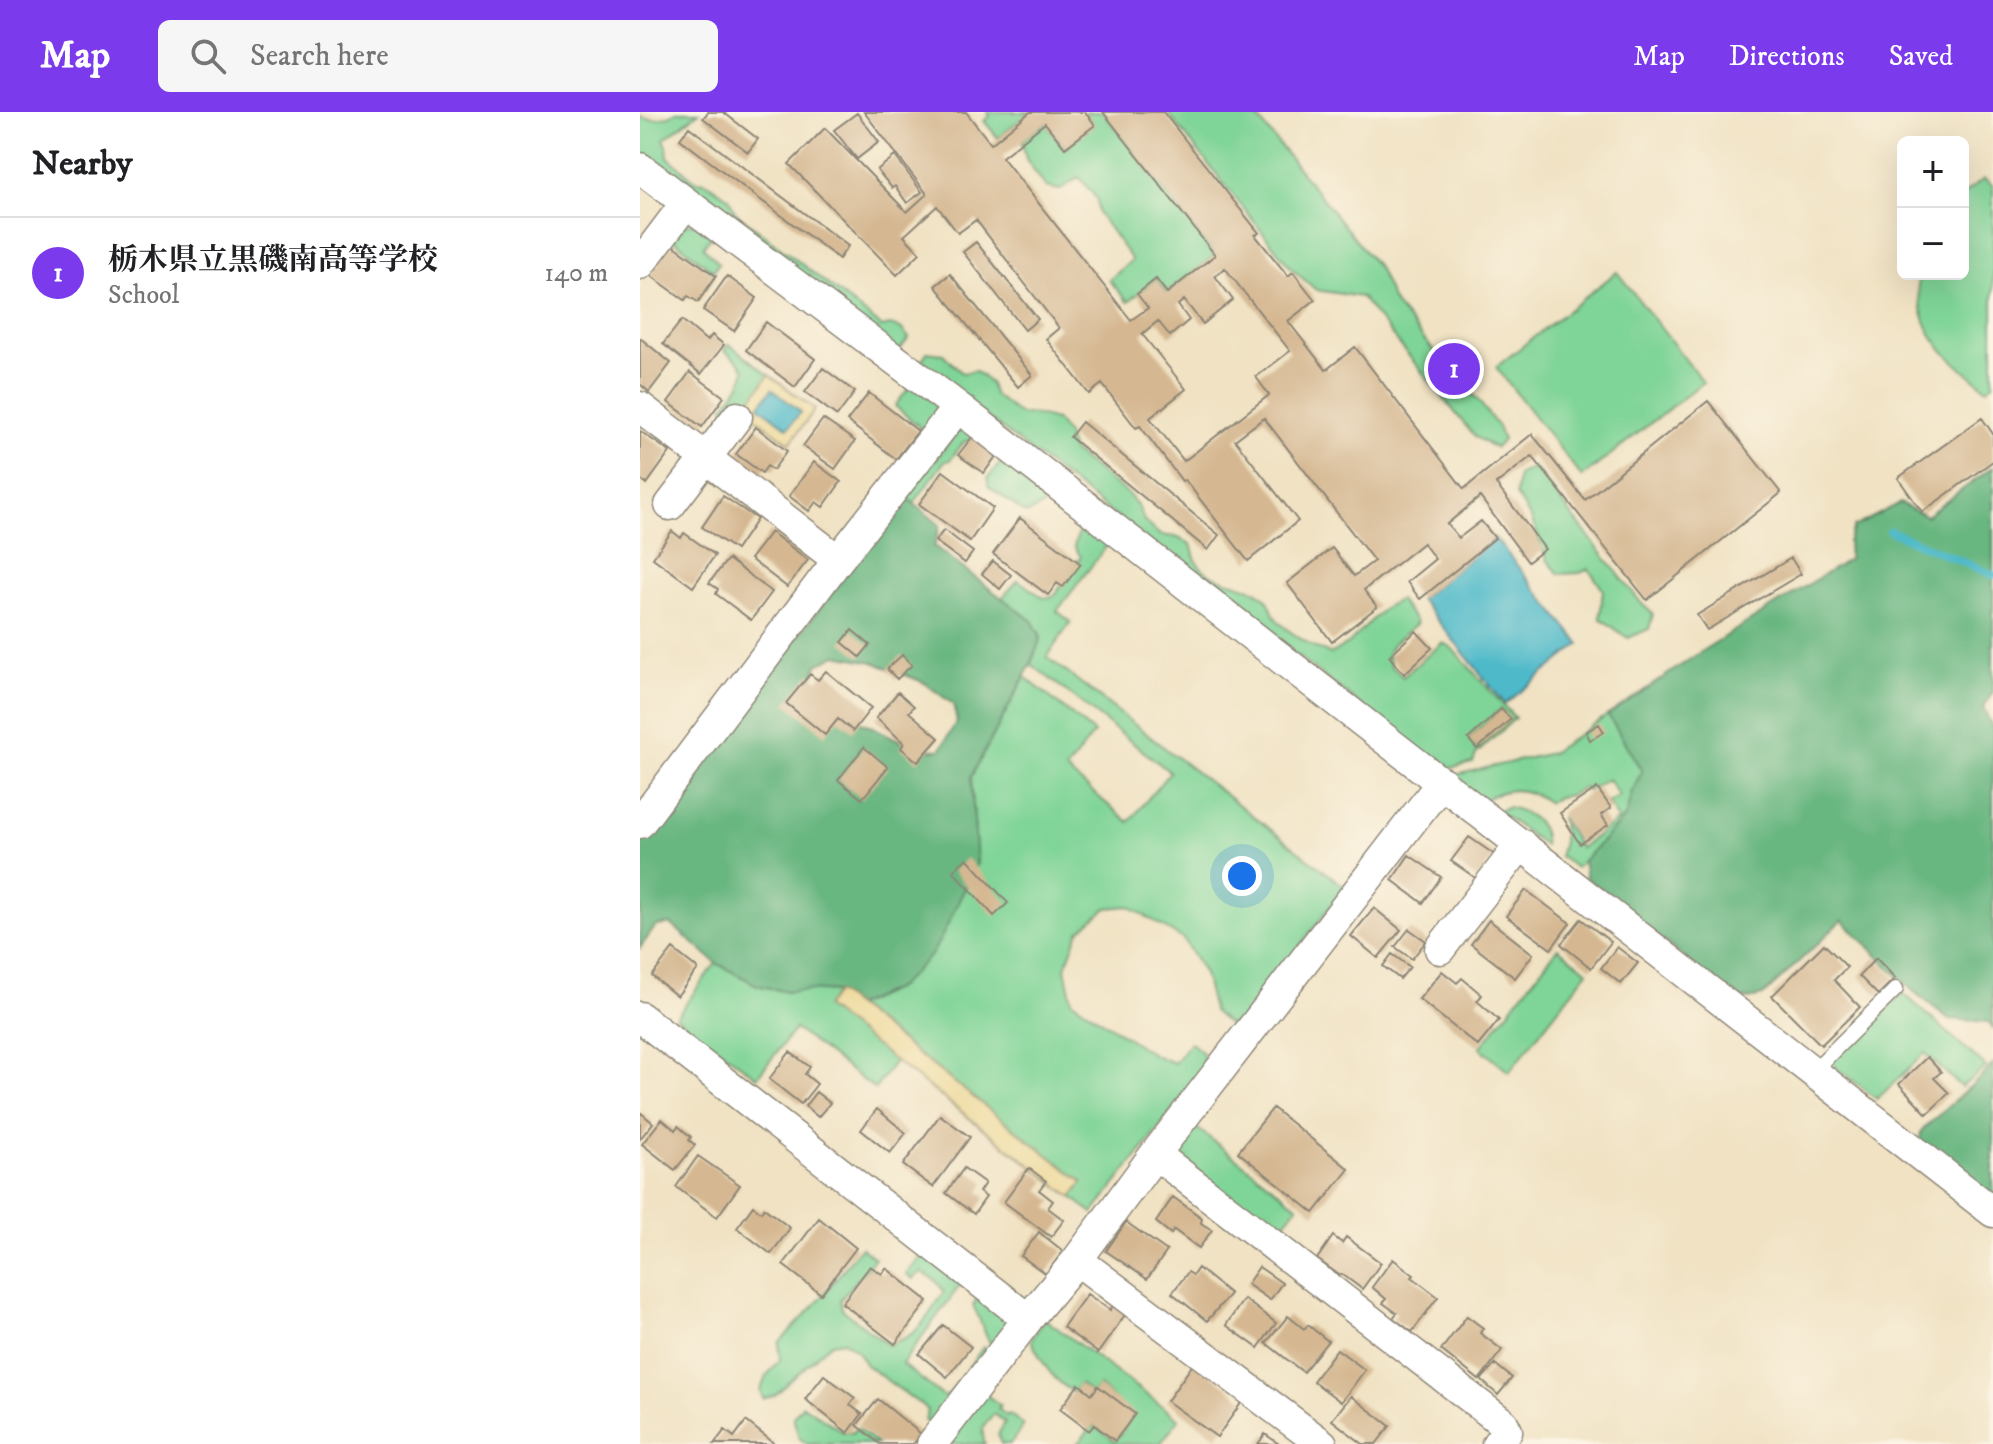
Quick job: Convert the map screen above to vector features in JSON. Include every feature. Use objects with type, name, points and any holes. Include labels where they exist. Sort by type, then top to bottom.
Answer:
[{"type":"street","points":[[640,168],[958,407],[1993,1212]]},
{"type":"street","points":[[640,264],[686,203]]},
{"type":"street","points":[[640,407],[838,560]]},
{"type":"street","points":[[640,823],[838,560],[958,407]]},
{"type":"street","points":[[670,505],[737,417]]},
{"type":"street","points":[[932,1444],[1077,1260],[1442,782]]},
{"type":"street","points":[[1440,949],[1521,844]]},
{"type":"street","points":[[640,1017],[1028,1319]]},
{"type":"street","points":[[1155,1154],[1503,1423],[1507,1431],[1497,1444]]},
{"type":"street","points":[[1077,1260],[1322,1444]]},
{"type":"lane","points":[[1813,1071],[1896,989]]},
{"type":"green space","points":[[676,112],[699,112],[664,139],[668,157],[695,181],[706,182],[729,198],[735,212],[882,327],[890,325],[902,329],[909,338],[898,352],[640,153],[640,117],[659,119]]},
{"type":"green space","points":[[987,112],[1030,112],[998,138],[984,121],[990,116]]},
{"type":"green space","points":[[1085,112],[1103,112],[1215,255],[1167,293],[1156,279],[1128,302],[1109,280],[1132,260],[1098,213],[1097,199],[1079,177],[1060,190],[1046,187],[1026,159],[1022,141],[1045,123],[1065,148],[1094,125]]},
{"type":"green space","points":[[1167,112],[1253,112],[1379,269],[1393,302],[1498,427],[1503,440],[1496,448],[1475,437],[1361,297],[1316,290],[1291,268]]},
{"type":"green space","points":[[1984,179],[1993,186],[1993,384],[1987,389],[1936,341],[1922,312],[1919,295],[1918,280],[1969,280],[1969,190]]},
{"type":"green space","points":[[685,224],[696,224],[713,234],[703,247],[719,263],[713,271],[673,239]]},
{"type":"green space","points":[[1617,272],[1703,382],[1582,477],[1496,367]]},
{"type":"green space","points":[[729,344],[769,375],[744,409],[729,411],[724,407],[741,383],[745,369],[724,350]]},
{"type":"green space","points":[[927,352],[943,354],[962,373],[976,371],[990,383],[994,395],[1019,414],[1056,420],[1066,433],[1072,451],[1128,494],[1144,521],[1160,535],[1176,537],[1191,544],[1197,562],[1204,570],[1259,593],[1279,622],[1317,648],[1331,654],[1349,643],[1385,607],[1399,600],[1417,623],[1393,644],[1387,654],[1391,666],[1403,677],[1442,643],[1450,646],[1515,718],[1476,754],[1473,763],[1451,768],[1439,765],[919,365]],"holes":[[[1501,709],[1510,719],[1477,749],[1469,738]]]},
{"type":"green space","points":[[912,384],[936,403],[937,415],[924,431],[895,406]]},
{"type":"green space","points":[[970,429],[1055,491],[1043,506],[1026,514],[988,486],[988,478],[1002,461],[975,439],[964,442],[950,460],[944,462],[914,503],[906,498],[957,432]]},
{"type":"green space","points":[[1534,467],[1653,614],[1649,629],[1628,638],[1600,618],[1603,590],[1589,569],[1580,573],[1559,574],[1547,560],[1531,518],[1516,495],[1518,475]]},
{"type":"green space","points":[[1993,467],[1993,692],[1983,707],[1993,729],[1993,1030],[1989,1022],[1949,1019],[1913,991],[1842,920],[1763,996],[1748,999],[1732,997],[1586,878],[1583,861],[1626,816],[1631,794],[1642,771],[1608,715],[1705,649],[1849,559],[1848,542],[1854,527],[1900,503],[1926,516]]},
{"type":"green space","points":[[906,497],[940,525],[934,546],[1032,621],[1041,637],[1031,664],[971,777],[977,863],[932,954],[899,987],[856,1006],[837,992],[787,992],[757,985],[716,963],[671,924],[656,926],[640,948],[640,840]],"holes":[[[836,655],[873,662],[923,682],[953,704],[957,721],[940,750],[916,749],[806,697],[817,665]]]},
{"type":"green space","points":[[1070,503],[1112,539],[1057,611],[1071,622],[1047,657],[1345,887],[1243,1020],[1229,1025],[1213,1011],[1204,974],[1183,939],[1129,906],[1107,908],[1079,931],[1065,968],[1072,1001],[1154,1055],[1174,1063],[1190,1042],[1203,1053],[1204,1070],[1093,1213],[1072,1197],[1083,1182],[856,1006],[899,987],[977,863],[971,777],[1025,677],[1094,733],[1066,770],[1129,822],[1170,772],[1031,664],[1041,636],[1032,621],[1002,598],[1018,580],[1044,598],[1054,596],[1081,557],[1074,546],[1080,529],[1064,512]]},
{"type":"green space","points":[[1608,715],[1642,771],[1631,794],[1626,816],[1576,868],[1559,856],[1563,836],[1561,817],[1580,848],[1618,820],[1608,802],[1619,796],[1608,779],[1587,791],[1584,787],[1549,803],[1517,790],[1500,792],[1484,800],[1451,776],[1551,753]]},
{"type":"green space","points":[[1507,807],[1521,811],[1539,824],[1544,845],[1498,811]]},
{"type":"green space","points":[[1558,948],[1588,971],[1509,1072],[1480,1048]]},
{"type":"green space","points":[[716,963],[757,985],[787,992],[837,992],[826,1007],[895,1061],[875,1089],[795,1029],[757,1077],[676,1017]]},
{"type":"green space","points":[[1903,993],[1986,1067],[1961,1087],[1925,1053],[1877,1099],[1834,1066],[1834,1059]]},
{"type":"green space","points":[[1993,1064],[1993,1196],[1920,1141],[1921,1131]]},
{"type":"green space","points":[[1194,1126],[1298,1206],[1277,1233],[1182,1159],[1178,1147]]},
{"type":"green space","points":[[861,1247],[875,1258],[840,1300],[842,1309],[888,1345],[915,1331],[944,1292],[936,1281],[921,1272],[913,1279],[906,1274],[924,1253],[961,1284],[902,1364],[944,1397],[984,1346],[988,1350],[930,1425],[925,1421],[928,1410],[866,1365],[857,1351],[844,1341],[831,1343],[775,1395],[763,1399],[760,1391],[767,1375],[780,1360],[779,1343],[815,1305]]},
{"type":"green space","points":[[978,1296],[1006,1318],[1007,1324],[992,1346],[973,1306]]},
{"type":"green space","points":[[1045,1319],[1179,1419],[1160,1444],[1077,1444],[1094,1425],[1115,1441],[1133,1416],[1099,1386],[1092,1394],[1080,1384],[1073,1392],[1053,1376],[1031,1340]]},
{"type":"green space","points":[[985,1394],[1000,1405],[998,1409],[1024,1425],[1010,1444],[1001,1444],[998,1435],[1005,1422],[994,1414],[984,1427],[985,1444],[946,1444]]},
{"type":"green space","points":[[803,1405],[843,1432],[852,1433],[857,1428],[877,1444],[807,1444],[799,1438],[793,1417]]},
{"type":"sand","points":[[769,375],[815,409],[790,443],[744,409]]},
{"type":"sand","points":[[837,992],[1083,1182],[1072,1197],[825,1007]]},
{"type":"water","points":[[772,389],[801,412],[788,428],[759,406]]},
{"type":"water","points":[[1495,538],[1580,644],[1505,704],[1420,599]]},
{"type":"building","points":[[708,112],[723,112],[758,139],[748,152],[703,118]]},
{"type":"building","points":[[864,112],[966,112],[991,144],[1030,112],[1085,112],[1095,125],[1065,148],[1045,123],[1002,157],[1131,320],[1148,308],[1137,294],[1156,279],[1167,293],[1215,255],[1103,112],[1163,112],[1259,233],[1255,235],[1288,276],[1293,272],[1315,300],[1288,321],[1326,370],[1355,347],[1464,489],[1532,434],[1585,500],[1708,401],[1781,493],[1647,600],[1532,456],[1496,484],[1545,549],[1528,562],[1480,497],[1447,524],[1459,538],[1481,521],[1495,538],[1420,599],[1407,582],[1435,559],[1423,543],[1364,590],[1377,607],[1332,642],[1287,583],[1332,548],[1354,576],[1374,561],[1264,418],[1235,440],[1298,521],[1248,561],[1185,480],[1182,481],[1140,426],[1136,428],[1102,384],[1089,394],[1046,339],[1059,328],[976,220],[958,233],[937,206],[904,236],[920,253],[897,275],[789,164],[825,128],[907,212],[927,194]],"holes":[[[1225,268],[1290,351],[1256,377],[1269,395],[1184,461],[1150,418],[1186,389],[1142,334],[1158,321],[1170,336],[1189,320],[1178,305],[1184,300],[1203,324],[1233,300],[1215,276]]]},
{"type":"building","points":[[857,113],[879,142],[857,159],[834,130]]},
{"type":"building","points":[[689,127],[848,246],[839,259],[680,139]]},
{"type":"building","points":[[895,156],[922,192],[907,203],[895,186],[892,188],[877,170]]},
{"type":"building","points":[[976,242],[1038,319],[1025,330],[963,252]]},
{"type":"building","points":[[672,244],[716,276],[698,302],[688,296],[685,300],[650,275]]},
{"type":"building","points":[[950,274],[1032,375],[1018,387],[935,286]]},
{"type":"building","points":[[727,276],[757,298],[734,331],[703,310]]},
{"type":"building","points":[[682,320],[707,341],[712,335],[724,345],[701,374],[663,344]]},
{"type":"building","points":[[766,322],[815,359],[795,387],[746,350]]},
{"type":"building","points":[[640,338],[671,363],[649,392],[640,384]]},
{"type":"building","points":[[823,368],[855,392],[837,416],[805,392]]},
{"type":"building","points":[[690,372],[724,397],[702,427],[668,402]]},
{"type":"building","points":[[869,393],[918,431],[896,459],[847,421]]},
{"type":"building","points":[[1982,418],[1993,434],[1993,461],[1922,512],[1898,478]]},
{"type":"building","points":[[823,419],[855,441],[835,469],[803,446]]},
{"type":"building","points":[[1082,422],[1219,535],[1208,550],[1070,437]]},
{"type":"building","points":[[756,427],[787,451],[773,470],[767,466],[762,473],[736,454]]},
{"type":"building","points":[[640,431],[670,452],[647,484],[640,479]]},
{"type":"building","points":[[972,437],[997,455],[984,473],[958,455]]},
{"type":"building","points":[[814,462],[841,482],[823,507],[816,502],[809,511],[789,496]]},
{"type":"building","points":[[943,471],[993,508],[970,541],[919,504]]},
{"type":"building","points":[[723,496],[757,519],[736,550],[702,527]]},
{"type":"building","points":[[1020,518],[1081,564],[1063,587],[1057,583],[1048,595],[993,554]]},
{"type":"building","points":[[944,530],[973,552],[965,563],[935,541]]},
{"type":"building","points":[[672,531],[681,538],[684,533],[715,555],[693,587],[653,558]]},
{"type":"building","points":[[771,532],[808,560],[787,587],[750,559]]},
{"type":"building","points":[[1791,558],[1801,574],[1707,630],[1697,615]]},
{"type":"building","points":[[728,559],[772,592],[751,620],[716,594],[718,589],[709,583]]},
{"type":"building","points":[[993,561],[1011,575],[1000,589],[982,574]]},
{"type":"building","points":[[852,630],[870,645],[860,657],[842,642]]},
{"type":"building","points":[[1416,631],[1432,648],[1404,674],[1389,656]]},
{"type":"building","points":[[902,655],[912,665],[897,679],[887,669]]},
{"type":"building","points":[[826,671],[871,708],[853,731],[838,719],[825,735],[786,703],[810,674],[818,680]]},
{"type":"building","points":[[898,692],[914,706],[909,712],[939,738],[918,762],[901,748],[904,743],[876,718]]},
{"type":"building","points":[[1501,709],[1511,719],[1477,749],[1468,739]]},
{"type":"building","points":[[1599,724],[1604,732],[1590,740],[1586,732]]},
{"type":"building","points":[[864,747],[888,767],[862,799],[838,780]]},
{"type":"building","points":[[1597,788],[1611,808],[1601,815],[1608,825],[1580,844],[1560,813]]},
{"type":"building","points":[[1469,837],[1495,855],[1477,879],[1451,861]]},
{"type":"building","points":[[1409,855],[1441,877],[1423,903],[1392,880]]},
{"type":"building","points":[[967,858],[1008,903],[994,916],[953,871]]},
{"type":"building","points":[[1526,890],[1570,923],[1551,949],[1506,916]]},
{"type":"building","points":[[1374,908],[1401,930],[1378,958],[1351,936]]},
{"type":"building","points":[[1581,919],[1611,942],[1591,968],[1561,944]]},
{"type":"building","points":[[1489,920],[1533,954],[1515,978],[1471,944]]},
{"type":"building","points":[[1409,929],[1426,941],[1412,959],[1395,947]]},
{"type":"building","points":[[1824,944],[1847,967],[1834,980],[1860,1007],[1821,1045],[1772,996]]},
{"type":"building","points":[[1617,947],[1638,963],[1621,984],[1601,968]]},
{"type":"building","points":[[673,949],[698,969],[677,996],[652,976]]},
{"type":"building","points":[[1392,954],[1410,967],[1400,979],[1383,966]]},
{"type":"building","points":[[1876,958],[1895,978],[1878,995],[1859,976]]},
{"type":"building","points":[[1442,971],[1457,983],[1462,978],[1482,995],[1477,1001],[1499,1020],[1478,1046],[1419,999]]},
{"type":"building","points":[[790,1052],[810,1067],[805,1074],[817,1084],[801,1104],[769,1079]]},
{"type":"building","points":[[1927,1057],[1941,1072],[1934,1078],[1949,1093],[1927,1114],[1899,1084]]},
{"type":"building","points":[[816,1092],[830,1103],[818,1117],[805,1106]]},
{"type":"building","points":[[1273,1108],[1349,1169],[1314,1213],[1238,1152]]},
{"type":"building","points":[[877,1109],[906,1133],[890,1153],[861,1130]]},
{"type":"building","points":[[640,1112],[653,1123],[640,1139]]},
{"type":"building","points":[[940,1115],[970,1137],[933,1187],[903,1165]]},
{"type":"building","points":[[662,1119],[675,1130],[678,1126],[695,1145],[675,1170],[642,1144]]},
{"type":"building","points":[[698,1156],[740,1185],[717,1217],[676,1187]]},
{"type":"building","points":[[964,1168],[985,1183],[979,1192],[986,1197],[974,1214],[946,1193]]},
{"type":"building","points":[[1029,1168],[1046,1181],[1039,1190],[1053,1201],[1048,1208],[1064,1220],[1051,1237],[1004,1202]]},
{"type":"building","points":[[1173,1197],[1202,1218],[1201,1223],[1212,1230],[1199,1248],[1174,1230],[1171,1234],[1156,1222]]},
{"type":"building","points":[[753,1206],[761,1212],[764,1208],[790,1228],[771,1254],[737,1228]]},
{"type":"building","points":[[819,1218],[856,1248],[821,1294],[783,1265]]},
{"type":"building","points":[[1126,1222],[1167,1251],[1147,1279],[1106,1251]]},
{"type":"building","points":[[1039,1232],[1063,1251],[1046,1274],[1021,1256]]},
{"type":"building","points":[[1333,1236],[1342,1243],[1346,1237],[1381,1263],[1362,1289],[1317,1259]]},
{"type":"building","points":[[1393,1259],[1438,1297],[1412,1332],[1393,1318],[1397,1313],[1383,1303],[1386,1299],[1372,1287]]},
{"type":"building","points":[[870,1266],[882,1274],[886,1268],[928,1301],[895,1344],[842,1303]]},
{"type":"building","points":[[1259,1267],[1282,1283],[1270,1300],[1247,1284]]},
{"type":"building","points":[[1198,1268],[1230,1294],[1207,1321],[1172,1293],[1188,1272],[1193,1275]]},
{"type":"building","points":[[1087,1294],[1110,1310],[1115,1303],[1127,1312],[1098,1353],[1063,1327]]},
{"type":"building","points":[[1244,1299],[1276,1323],[1258,1348],[1226,1325]]},
{"type":"building","points":[[1288,1316],[1304,1329],[1308,1325],[1328,1341],[1303,1372],[1266,1343]]},
{"type":"building","points":[[1467,1316],[1483,1328],[1480,1333],[1502,1350],[1479,1380],[1441,1350]]},
{"type":"building","points":[[943,1325],[971,1347],[947,1377],[919,1354]]},
{"type":"building","points":[[1337,1349],[1365,1370],[1341,1402],[1313,1381]]},
{"type":"building","points":[[1194,1363],[1244,1399],[1217,1437],[1167,1401]]},
{"type":"building","points":[[1495,1364],[1512,1378],[1498,1395],[1481,1380]]},
{"type":"building","points":[[824,1375],[855,1398],[850,1405],[862,1414],[848,1433],[805,1399]]},
{"type":"building","points":[[1079,1384],[1092,1394],[1098,1386],[1135,1414],[1115,1441],[1094,1425],[1089,1431],[1060,1409]]},
{"type":"building","points":[[1351,1396],[1390,1426],[1376,1444],[1363,1444],[1332,1420]]},
{"type":"building","points":[[878,1399],[921,1434],[913,1444],[880,1444],[857,1425]]},
{"type":"building","points":[[746,1421],[775,1444],[714,1444],[725,1430],[734,1437]]},
{"type":"building","points":[[1265,1434],[1279,1444],[1258,1444]]},
{"type":"waterway","points":[[1890,531],[1993,575]]},
{"type":"place","name":"栃木県立黒磯南高等学校","points":[[1454,369]]}]
